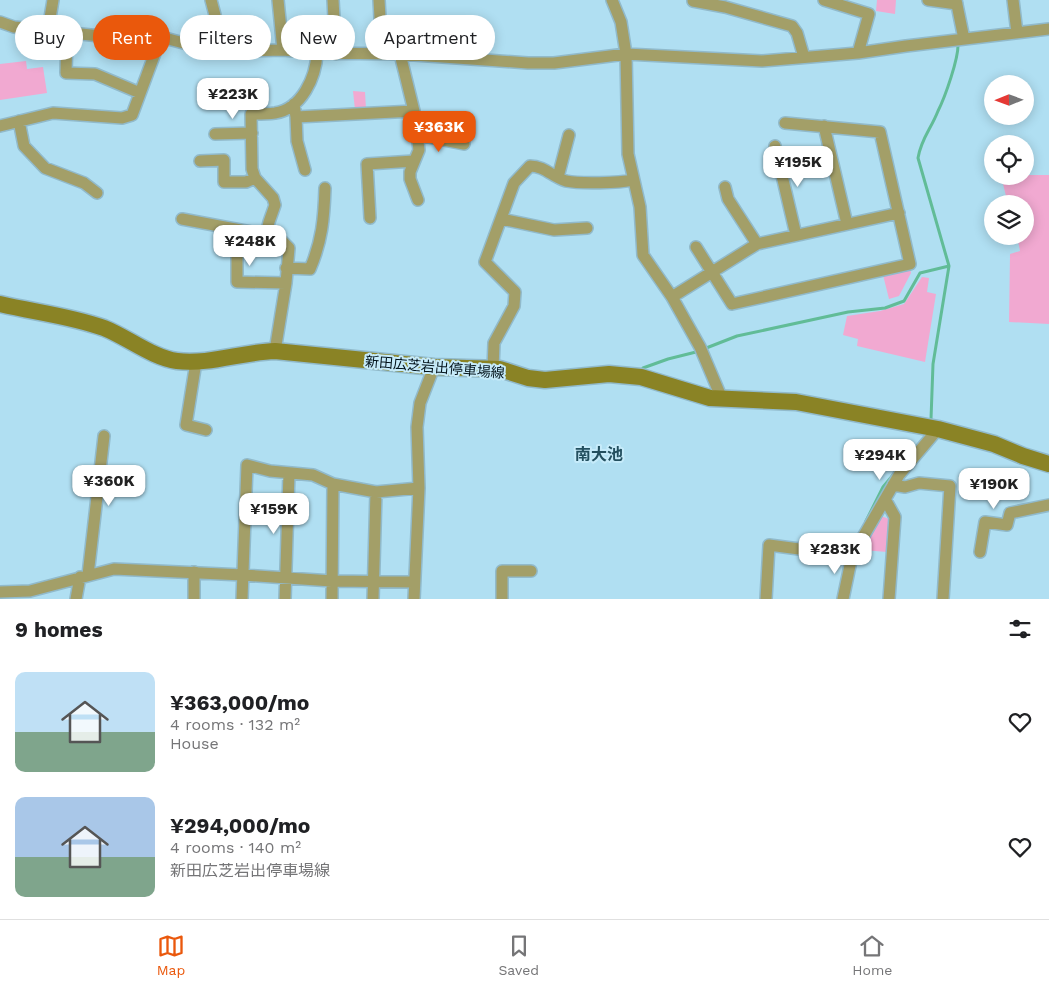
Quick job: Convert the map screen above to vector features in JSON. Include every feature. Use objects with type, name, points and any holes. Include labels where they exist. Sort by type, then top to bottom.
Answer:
[{"type":"main road","name":"新田広芝岩出停車場線","points":[[0,304],[88,323],[128,339],[167,359],[196,362],[256,352],[275,351],[434,367],[500,369],[528,378],[545,380],[609,374],[641,377],[710,398],[796,402],[938,429],[994,444],[1049,464]]},
{"type":"street","points":[[50,15],[52,0]]},
{"type":"street","points":[[211,0],[215,15]]},
{"type":"street","points":[[278,0],[281,30]]},
{"type":"street","points":[[333,0],[334,15]]},
{"type":"street","points":[[379,0],[380,15]]},
{"type":"street","points":[[612,0],[621,22],[626,54],[628,154],[640,207],[643,255],[672,297],[700,346],[722,399]]},
{"type":"street","points":[[824,0],[869,14],[858,53]]},
{"type":"street","points":[[928,0],[955,3],[959,40]]},
{"type":"street","points":[[1013,0],[1017,33]]},
{"type":"street","points":[[692,1],[724,7],[792,26],[798,33],[804,57]]},
{"type":"street","points":[[0,22],[15,27]]},
{"type":"street","points":[[491,60],[537,63],[626,54],[762,61],[858,53],[1049,29]]},
{"type":"street","points":[[66,60],[66,73],[95,74],[140,93]]},
{"type":"street","points":[[0,126],[53,113],[122,118],[132,114],[152,60]]},
{"type":"street","points":[[266,235],[268,222],[275,204],[273,198],[255,178],[252,168],[251,114],[276,113],[286,110],[294,104],[313,77],[316,60]]},
{"type":"street","points":[[401,60],[418,135],[419,150],[410,172],[410,179],[418,200]]},
{"type":"street","points":[[294,104],[297,141],[306,170]]},
{"type":"street","points":[[296,116],[414,111]]},
{"type":"street","points":[[19,121],[24,146],[45,168],[84,183],[97,193]]},
{"type":"street","points":[[696,247],[732,304],[910,264],[880,132],[785,123]]},
{"type":"street","points":[[824,126],[847,224]]},
{"type":"street","points":[[215,134],[252,133]]},
{"type":"street","points":[[418,135],[464,144]]},
{"type":"street","points":[[558,177],[569,135]]},
{"type":"street","points":[[775,146],[796,235]]},
{"type":"street","points":[[200,161],[224,160],[224,182],[246,182],[255,178]]},
{"type":"street","points":[[370,218],[367,164],[414,161]]},
{"type":"street","points":[[493,369],[494,343],[514,306],[515,292],[485,262],[514,183],[530,166],[540,166],[566,181],[619,183],[633,180]]},
{"type":"street","points":[[725,187],[728,199],[757,244]]},
{"type":"street","points":[[286,268],[310,270],[319,250],[324,225],[325,188]]},
{"type":"street","points":[[672,297],[757,244],[899,213]]},
{"type":"street","points":[[182,219],[278,238],[289,248],[286,284],[275,351]]},
{"type":"street","points":[[501,219],[554,230],[587,228]]},
{"type":"street","points":[[237,230],[237,282],[286,284]]},
{"type":"street","points":[[196,362],[186,425],[206,430]]},
{"type":"street","points":[[414,599],[418,488],[417,427],[420,402],[434,367]]},
{"type":"street","points":[[843,599],[847,556],[893,485],[938,429]]},
{"type":"street","points":[[76,599],[84,576],[104,436]]},
{"type":"street","points":[[242,599],[247,465],[270,472],[312,475],[333,484],[376,492],[418,488]]},
{"type":"street","points":[[285,599],[290,473]]},
{"type":"street","points":[[332,599],[333,484]]},
{"type":"street","points":[[893,485],[905,487],[919,484],[950,486],[943,599]]},
{"type":"street","points":[[373,599],[376,492]]},
{"type":"street","points":[[885,499],[895,517],[889,599]]},
{"type":"street","points":[[980,552],[984,522],[1007,526],[1010,513],[1049,505]]},
{"type":"street","points":[[766,599],[769,545],[847,556]]},
{"type":"street","points":[[0,592],[30,591],[114,568],[332,582],[414,582]]},
{"type":"street","points":[[502,599],[502,571],[531,571]]},
{"type":"street","points":[[194,572],[194,599]]},
{"type":"shaded area","points":[[877,0],[896,0],[895,14],[876,11]]},
{"type":"shaded area","points":[[26,61],[27,69],[43,67],[47,93],[0,100],[0,64]]},
{"type":"shaded area","points":[[353,91],[365,92],[366,109],[355,110]]},
{"type":"shaded area","points":[[1034,175],[1049,175],[1049,324],[1009,322],[1010,254],[1020,251],[1019,245],[1034,245],[1034,195],[1006,195],[1003,185],[1034,185]]},
{"type":"shaded area","points":[[910,268],[911,273],[899,296],[889,299],[883,275]]},
{"type":"shaded area","points":[[922,277],[929,278],[927,292],[936,294],[925,362],[857,346],[858,339],[843,335],[847,316],[880,311],[904,304]]},
{"type":"shaded area","points":[[881,516],[889,519],[887,552],[863,550]]},
{"type":"waterway","points":[[931,419],[933,364],[949,266],[918,158],[921,145],[948,87],[958,50],[958,43]]},
{"type":"waterway","points":[[643,368],[696,352],[737,336],[848,312],[885,308],[904,301],[920,273],[949,266]]},
{"type":"waterway","points":[[866,521],[883,487],[893,475]]},
{"type":"district","name":"南大池","points":[[599,454]]}]
